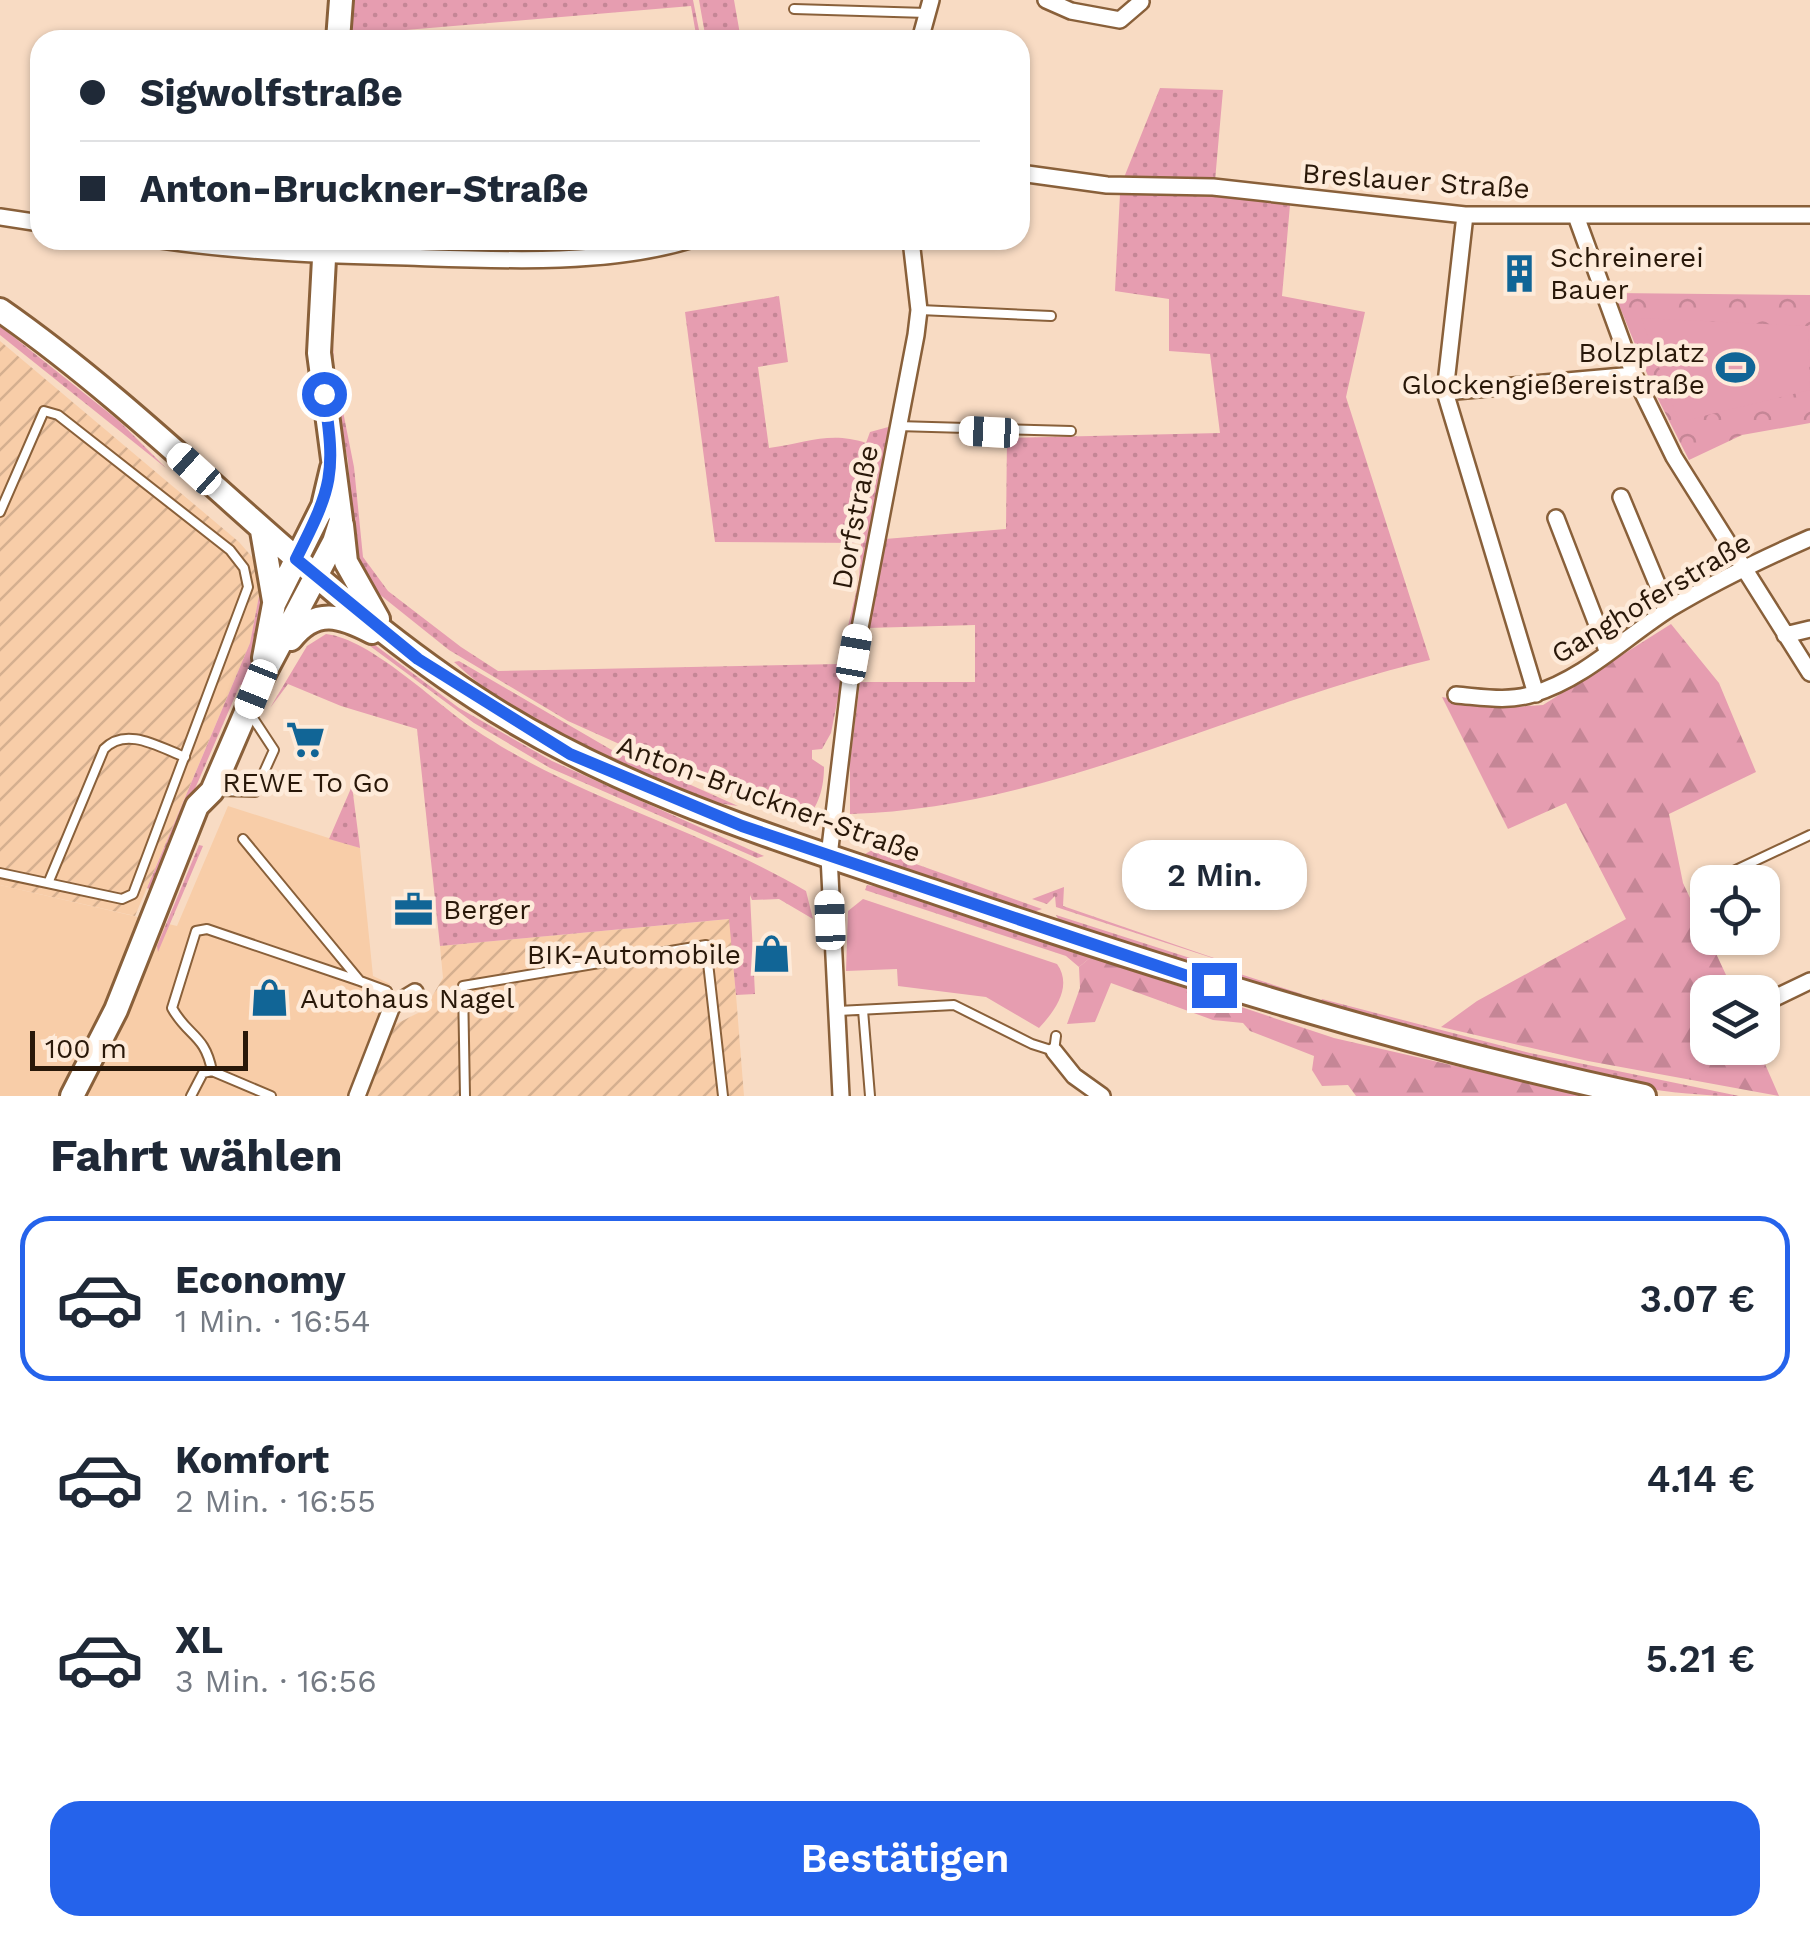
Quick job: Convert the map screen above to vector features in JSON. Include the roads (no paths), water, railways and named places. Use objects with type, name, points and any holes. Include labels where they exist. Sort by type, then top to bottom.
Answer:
[{"type":"main road","points":[[339,30],[341,0]]},
{"type":"main road","points":[[324,250],[319,353],[346,562],[384,631]]},
{"type":"main road","name":"Anton-Bruckner-Straße","points":[[0,310],[120,403],[262,531],[404,648],[570,754],[672,800],[828,856],[1302,1012],[1498,1065],[1644,1096]]},
{"type":"main road","points":[[262,679],[274,604],[323,506],[334,460]]},
{"type":"main road","points":[[72,1096],[100,1048],[166,892],[196,806],[210,794],[341,520]]},
{"type":"main road","points":[[262,531],[274,604]]},
{"type":"main road","points":[[262,679],[299,628],[328,615],[352,621],[404,648]]},
{"type":"main road","points":[[88,1096],[100,1048]]},
{"type":"street","points":[[1046,0],[1072,11],[1120,20],[1141,2]]},
{"type":"street","name":"Breslauer Straße","points":[[1030,173],[1107,185],[1213,188],[1464,215],[1810,215]]},
{"type":"street","points":[[1464,215],[1445,392],[1536,694]]},
{"type":"street","points":[[1576,216],[1634,374],[1674,457],[1810,673]]},
{"type":"street","points":[[0,217],[30,222]]},
{"type":"street","points":[[380,250],[547,259],[615,250]]},
{"type":"street","name":"Dorfstraße","points":[[841,1096],[828,856],[850,680],[918,310],[912,250]]},
{"type":"street","points":[[1445,392],[1634,374]]},
{"type":"street","points":[[1622,497],[1668,610]]},
{"type":"street","points":[[1556,518],[1608,653]]},
{"type":"street","name":"Ganghoferstraße","points":[[1456,696],[1513,699],[1536,694],[1608,653],[1668,610],[1744,567],[1810,538]]},
{"type":"street","points":[[1785,635],[1810,629]]},
{"type":"street","points":[[1780,996],[1810,982]]},
{"type":"street","points":[[357,1096],[392,1006],[415,992]]},
{"type":"street","points":[[1055,1043],[1074,1076],[1102,1096]]},
{"type":"lane","points":[[794,9],[929,6]]},
{"type":"lane","points":[[918,310],[1051,316]]},
{"type":"lane","points":[[0,512],[44,411],[58,415],[230,550],[244,568],[246,601],[132,894],[122,899],[0,873]]},
{"type":"lane","name":"Dorfstraße","points":[[897,426],[1072,431]]},
{"type":"lane","points":[[210,794],[255,792],[262,778],[274,750],[248,711]]},
{"type":"lane","points":[[49,882],[104,749],[112,740],[130,736],[185,757]]},
{"type":"lane","points":[[1746,865],[1810,835]]},
{"type":"lane","points":[[243,839],[360,982]]},
{"type":"lane","points":[[212,1071],[207,1046],[180,1022],[172,1008],[196,932],[207,929],[387,991],[392,1006]]},
{"type":"lane","points":[[465,1096],[464,986],[706,945],[724,1096]]},
{"type":"lane","points":[[834,1012],[954,1005],[1032,1044],[1055,1043]]},
{"type":"lane","points":[[863,1010],[870,1096]]},
{"type":"lane","points":[[191,1096],[203,1072],[212,1071],[271,1096]]},
{"type":"place","name":"Schreinerei Bauer","points":[[1520,273]]},
{"type":"place","name":"Bolzplatz Glockengießereistraße","points":[[1735,368]]},
{"type":"place","name":"REWE To Go","points":[[306,740]]},
{"type":"place","name":"Berger","points":[[413,909]]},
{"type":"place","name":"BIK-Automobile","points":[[771,954]]},
{"type":"place","name":"Autohaus Nagel","points":[[270,998]]}]
